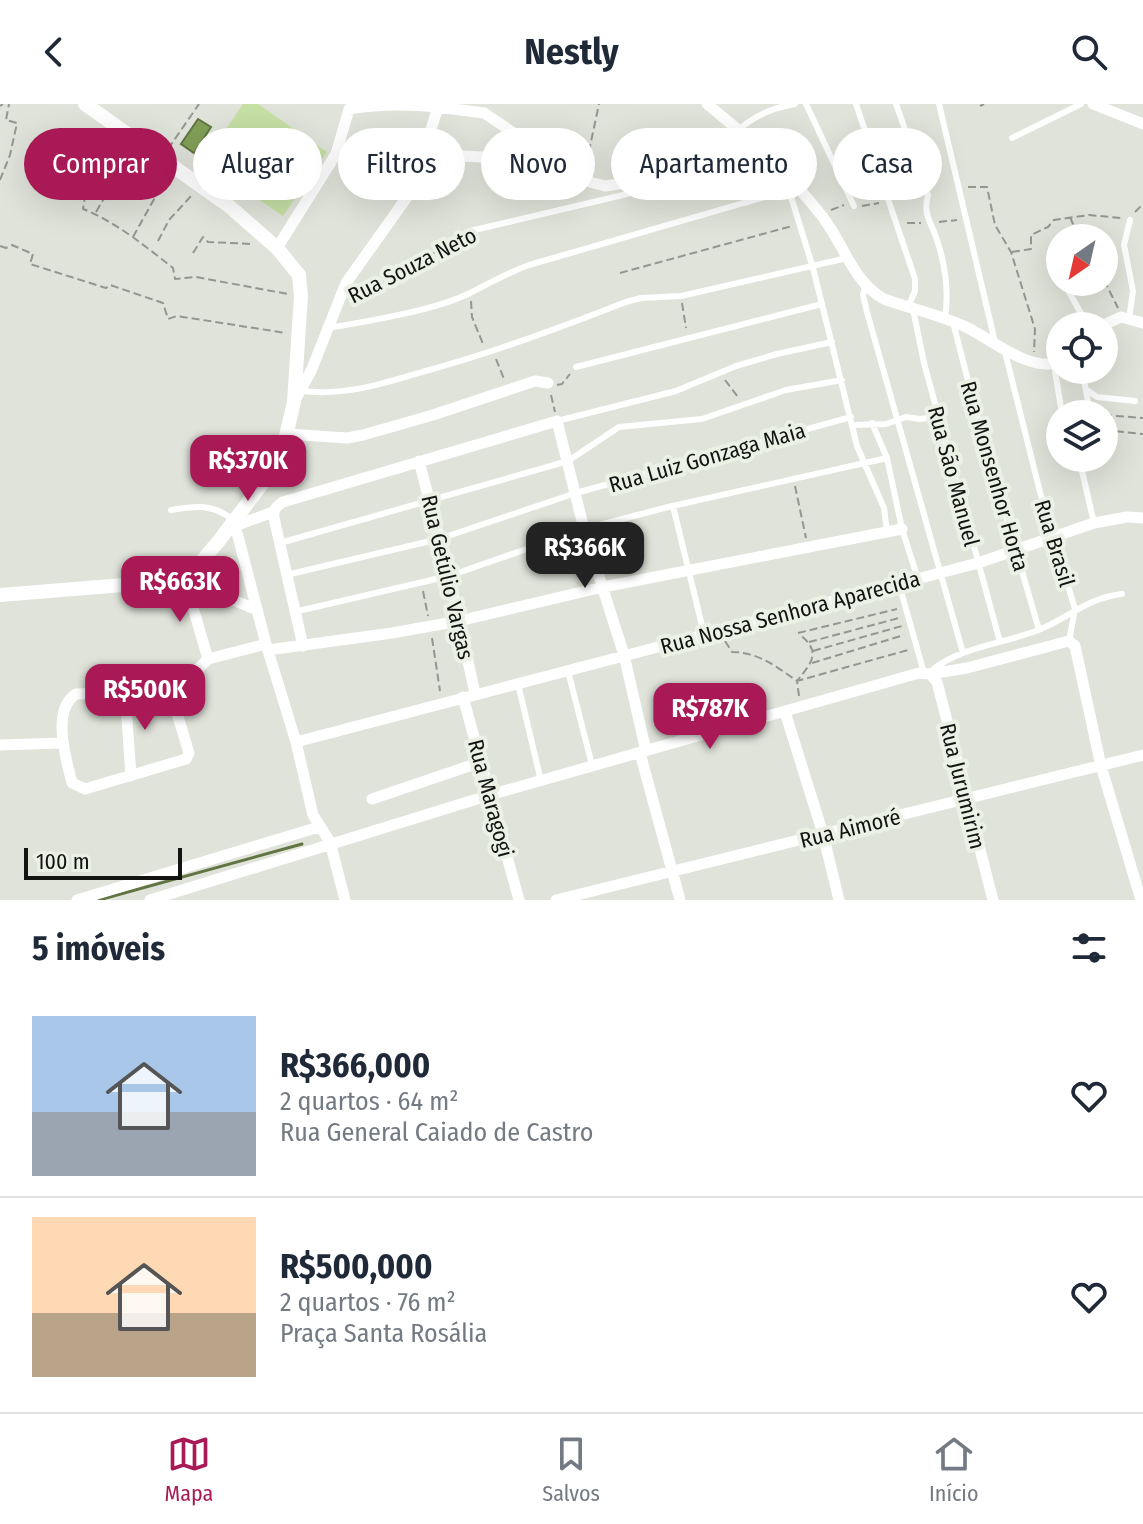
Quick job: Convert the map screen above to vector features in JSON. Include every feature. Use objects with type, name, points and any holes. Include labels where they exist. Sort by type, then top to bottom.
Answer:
[{"type":"street","points":[[85,104],[119,127]]},
{"type":"street","points":[[277,248],[336,154],[346,107],[412,104],[484,113],[506,128]]},
{"type":"street","points":[[707,104],[736,128]]},
{"type":"street","points":[[1093,104],[1143,124]]},
{"type":"street","points":[[431,128],[438,107]]},
{"type":"street","points":[[219,200],[277,248],[299,275],[298,397]]},
{"type":"street","points":[[185,580],[235,524],[275,467],[298,397],[335,304],[346,283],[405,200]]},
{"type":"street","points":[[805,200],[821,214],[865,286],[884,299],[949,321],[1000,349],[1046,363]]},
{"type":"street","points":[[1118,320],[1125,318],[1143,323]]},
{"type":"street","points":[[288,434],[347,438],[363,435],[535,381],[548,383]]},
{"type":"street","points":[[235,524],[274,515],[283,502],[557,421],[584,529],[624,655],[643,752],[680,900]]},
{"type":"street","name":"Rua Getúlio Vargas","points":[[419,461],[459,621],[469,695]]},
{"type":"street","points":[[274,515],[303,646]]},
{"type":"street","name":"Rua Nossa Senhora Aparecida","points":[[296,742],[978,563],[1094,523],[1127,517],[1143,518]]},
{"type":"street","points":[[235,524],[296,742],[313,815],[330,842],[345,900]]},
{"type":"street","points":[[170,690],[189,755],[186,759],[85,789],[72,783],[62,743],[65,707],[76,694],[170,690],[189,678],[208,659],[267,647],[303,646],[459,621],[603,587],[902,529]]},
{"type":"street","points":[[185,580],[208,659]]},
{"type":"street","points":[[0,595],[185,580],[257,610]]},
{"type":"street","points":[[150,900],[330,842],[801,707],[1066,641],[1075,646],[1101,766],[1141,900]]},
{"type":"street","name":"Rua Jurumirim","points":[[927,674],[937,682],[993,900]]},
{"type":"street","points":[[125,691],[131,776]]},
{"type":"street","name":"Rua Maragogi","points":[[469,695],[481,762],[519,900]]},
{"type":"street","points":[[785,712],[823,834],[839,900]]},
{"type":"street","points":[[0,745],[62,743]]},
{"type":"street","name":"Rua Aimoré","points":[[556,900],[1143,755]]},
{"type":"street","points":[[372,799],[481,762]]},
{"type":"street","points":[[77,900],[319,827]]},
{"type":"lane","points":[[741,128],[773,108],[795,104]]},
{"type":"lane","points":[[806,104],[853,204]]},
{"type":"lane","name":"Rua São Manuel","points":[[856,104],[915,279],[910,308],[1000,642]]},
{"type":"lane","name":"Rua Monsenhor Horta","points":[[896,104],[928,195],[924,208],[936,236],[946,277],[949,321],[1039,630]]},
{"type":"lane","name":"Rua Brasil","points":[[939,104],[1000,349],[1075,609],[1066,641]]},
{"type":"lane","points":[[1012,138],[1081,104]]},
{"type":"lane","name":"Rua Souza Neto","points":[[444,248],[470,231],[611,198]]},
{"type":"lane","points":[[326,328],[430,307],[529,265],[750,200]]},
{"type":"lane","points":[[794,200],[853,425],[864,463],[884,508],[887,532]]},
{"type":"lane","points":[[1125,318],[1133,291],[1124,245],[1130,220]]},
{"type":"lane","points":[[298,397],[361,389],[490,352],[641,298],[681,296],[848,258]]},
{"type":"lane","points":[[865,286],[863,295],[867,312],[963,653]]},
{"type":"lane","points":[[576,367],[822,304]]},
{"type":"lane","points":[[557,421],[676,391],[777,354],[832,342]]},
{"type":"lane","points":[[280,543],[568,461],[619,427],[687,422],[786,390],[842,380]]},
{"type":"lane","points":[[1086,384],[1088,400]]},
{"type":"lane","points":[[1087,390],[1097,397],[1135,401]]},
{"type":"lane","name":"Rua Luiz Gonzaga Maia","points":[[286,575],[439,539],[576,493],[851,417]]},
{"type":"lane","points":[[853,425],[899,421],[906,417],[938,417]]},
{"type":"lane","points":[[872,423],[887,458],[902,529],[918,579]]},
{"type":"lane","points":[[294,612],[449,576],[584,529],[887,458]]},
{"type":"lane","points":[[1082,472],[1094,523]]},
{"type":"lane","points":[[171,510],[206,506],[222,512],[235,524]]},
{"type":"lane","points":[[673,506],[704,634]]},
{"type":"lane","points":[[899,584],[927,674],[939,664],[963,653],[1039,630],[1102,596],[1122,594]]},
{"type":"lane","points":[[568,671],[593,767]]},
{"type":"lane","points":[[518,684],[541,781]]},
{"type":"path","points":[[0,187],[17,123],[6,120],[9,104]]},
{"type":"path","points":[[177,145],[199,104]]},
{"type":"path","points":[[594,128],[599,104]]},
{"type":"path","points":[[119,127],[85,196],[83,209],[132,238],[173,268],[175,279],[196,277],[301,296]]},
{"type":"path","points":[[958,188],[987,187],[995,225],[1011,252],[1035,329],[1033,361]]},
{"type":"path","points":[[158,241],[169,220],[193,194]]},
{"type":"path","points":[[95,214],[103,200]]},
{"type":"path","points":[[132,238],[150,200]]},
{"type":"path","points":[[821,214],[853,204],[888,202]]},
{"type":"path","points":[[1011,252],[1031,249],[1031,235],[1048,227],[1054,220],[1070,216],[1110,216],[1130,220],[1143,204]]},
{"type":"path","points":[[1070,216],[1073,224]]},
{"type":"path","points":[[620,273],[800,224]]},
{"type":"path","points":[[193,253],[203,237],[208,242],[255,245]]},
{"type":"path","points":[[0,246],[6,248],[12,245],[33,254],[30,264],[163,303],[168,319],[177,316],[299,335]]},
{"type":"path","name":"Rua Souza Neto","points":[[335,304],[444,248]]},
{"type":"path","points":[[471,292],[472,317],[509,391]]},
{"type":"path","points":[[681,296],[687,337]]},
{"type":"path","points":[[1113,296],[1125,318]]},
{"type":"path","points":[[548,383],[562,384],[576,367]]},
{"type":"path","points":[[720,373],[744,405]]},
{"type":"path","points":[[548,383],[557,421]]},
{"type":"path","points":[[1118,416],[1143,418]]},
{"type":"path","points":[[1118,431],[1143,434]]},
{"type":"path","points":[[794,478],[808,547]]},
{"type":"path","points":[[421,582],[441,703]]},
{"type":"path","points":[[812,663],[813,651],[809,642],[798,633],[906,606]]},
{"type":"path","points":[[809,642],[909,620]]},
{"type":"path","points":[[813,651],[909,620]]},
{"type":"path","points":[[720,629],[732,652],[743,652],[770,661],[797,681],[801,707]]},
{"type":"path","points":[[797,681],[812,663],[913,633]]},
{"type":"path","points":[[797,681],[917,647]]},
{"type":"shaded area","points":[[243,104],[258,104],[292,128],[227,128]]},
{"type":"shaded area","points":[[198,119],[211,127],[193,128],[193,152],[181,144]]},
{"type":"shaded area","points":[[260,200],[294,200],[283,216]]},
{"type":"waterway","points":[[99,900],[302,844]]}]
